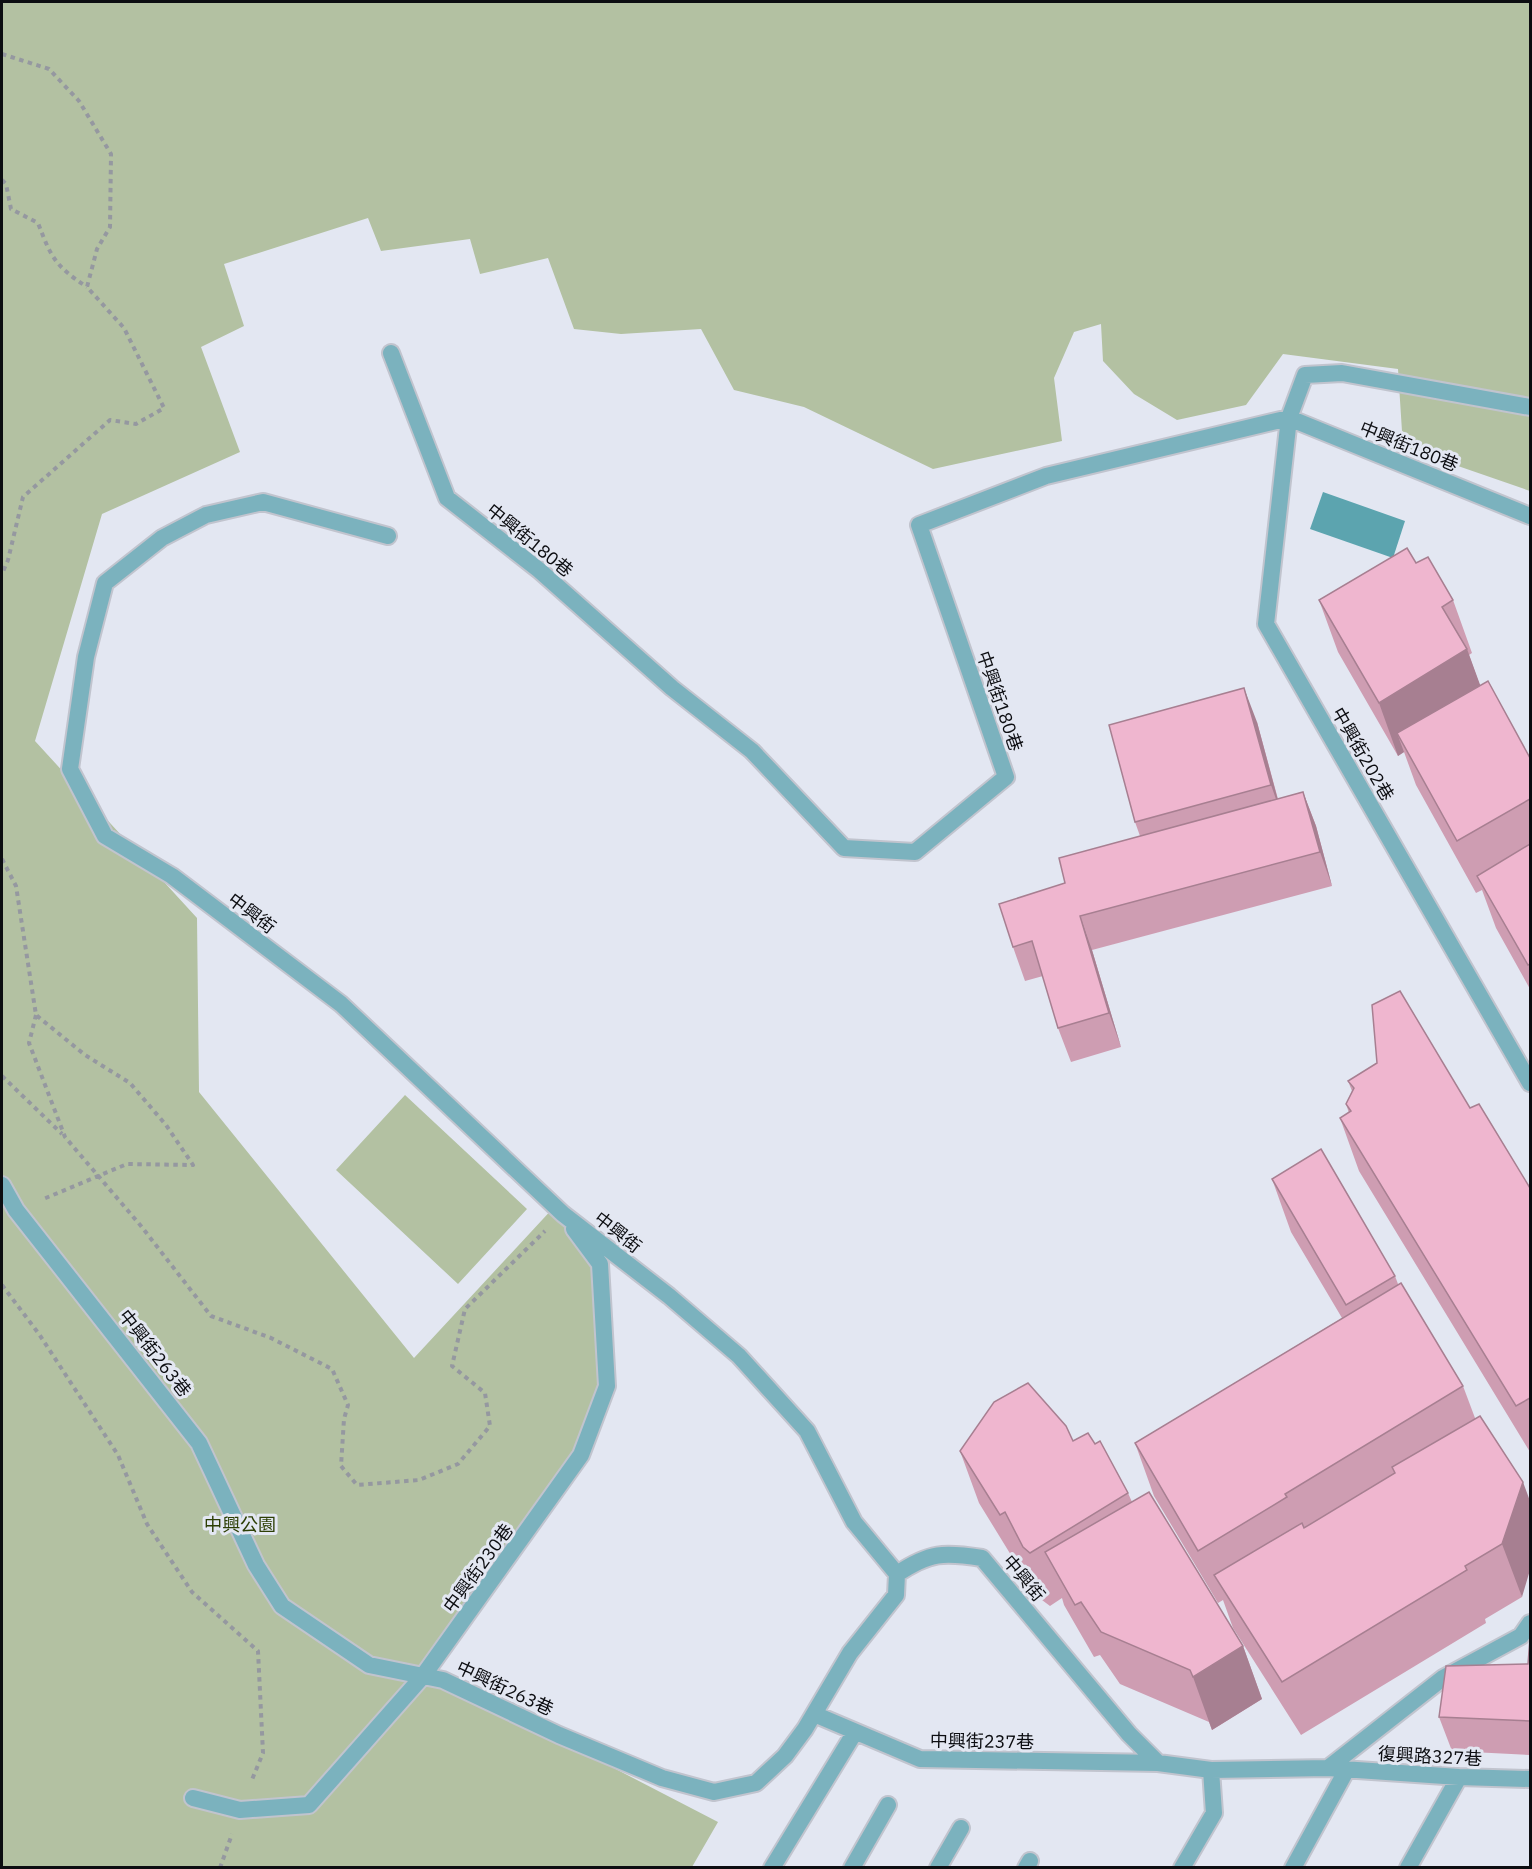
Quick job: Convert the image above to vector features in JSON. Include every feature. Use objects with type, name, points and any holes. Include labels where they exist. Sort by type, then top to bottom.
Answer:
[{"type":"lane","name":"中興街180巷","points":[[391,353],[447,498],[539,570],[672,688],[752,751],[844,848],[915,852],[1006,777],[919,525],[1046,476],[1289,418],[1530,516]]},
{"type":"lane","name":"中興街202巷","points":[[1530,407],[1342,373],[1305,375],[1289,418],[1266,624],[1530,1083]]},
{"type":"lane","name":"中興街","points":[[388,536],[262,502],[206,515],[162,538],[105,583],[86,657],[70,769],[105,836],[172,876],[341,1004],[563,1214],[669,1296],[739,1356],[807,1431],[854,1522],[897,1575],[921,1559],[952,1553],[982,1558],[1129,1734],[1158,1763]]},
{"type":"lane","name":"中興街263巷","points":[[2,1185],[16,1210],[199,1443],[256,1565],[282,1606],[369,1665],[443,1680],[558,1735],[662,1778],[714,1792],[756,1783],[785,1756],[814,1714],[850,1653],[896,1595],[897,1575]]},
{"type":"lane","name":"中興街230巷","points":[[193,1798],[240,1810],[309,1805],[423,1676],[581,1455],[607,1386],[600,1264],[563,1214]]},
{"type":"lane","points":[[1158,1763],[1211,1770],[1328,1768],[1443,1678],[1521,1636],[1530,1623]]},
{"type":"lane","name":"中興街237巷","points":[[814,1714],[920,1759],[1158,1763]]},
{"type":"lane","points":[[772,1868],[855,1732]]},
{"type":"lane","name":"復興路327巷","points":[[1328,1768],[1459,1778],[1530,1779]]},
{"type":"lane","points":[[1182,1868],[1214,1813],[1211,1770]]},
{"type":"lane","points":[[1293,1868],[1346,1771]]},
{"type":"lane","points":[[1408,1868],[1459,1778]]},
{"type":"lane","points":[[852,1868],[888,1805]]},
{"type":"lane","points":[[938,1868],[961,1828]]},
{"type":"path","points":[[2,54],[49,69],[79,101],[111,154],[110,227],[97,249],[87,287]]},
{"type":"path","points":[[2,180],[6,184],[11,209],[38,222],[50,254],[63,271],[87,287],[124,328],[164,408],[136,424],[110,420],[23,497],[8,560],[2,574]]},
{"type":"path","points":[[2,859],[16,886],[36,1015],[29,1043],[65,1137]]},
{"type":"path","points":[[16,1210],[127,1164],[193,1165],[166,1125],[130,1083],[85,1055],[36,1015]]},
{"type":"path","points":[[2,1076],[65,1137],[99,1175],[211,1316],[271,1338],[332,1369],[348,1405],[344,1419],[341,1466],[357,1485],[419,1480],[458,1464],[490,1426],[485,1393],[452,1366],[465,1309],[563,1214]]},
{"type":"path","points":[[2,1285],[39,1334],[118,1455],[147,1524],[192,1592],[258,1651],[263,1753],[220,1868]]},
{"type":"green space","name":"中興公園","points":[[2,2],[1530,2],[1530,491],[1403,447],[1398,369],[1283,354],[1246,405],[1177,420],[1134,394],[1103,361],[1101,324],[1074,332],[1054,378],[1062,441],[933,469],[804,407],[734,390],[701,329],[621,334],[574,329],[548,258],[480,274],[470,239],[381,251],[368,218],[224,264],[244,326],[201,347],[240,452],[102,514],[35,741],[197,918],[199,1092],[414,1358],[555,1206],[595,1266],[600,1388],[581,1455],[468,1614],[432,1679],[469,1693],[718,1822],[692,1867],[2,1868]]},
{"type":"green space","points":[[405,1095],[527,1209],[458,1284],[336,1170]]},
{"type":"water","points":[[1323,492],[1405,521],[1393,558],[1310,529]]},
{"type":"building","points":[[1407,548],[1416,563],[1428,557],[1453,600],[1442,607],[1467,649],[1379,703],[1319,600]]},
{"type":"building","points":[[1488,681],[1530,758],[1530,799],[1457,841],[1397,733]]},
{"type":"building","points":[[1244,688],[1271,785],[1135,822],[1109,725]]},
{"type":"building","points":[[1303,792],[1320,852],[1080,916],[1109,1013],[1058,1028],[1032,941],[1013,947],[999,904],[1065,883],[1059,858]]},
{"type":"building","points":[[1530,844],[1530,964],[1528,965],[1477,876]]},
{"type":"building","points":[[1400,991],[1470,1108],[1479,1104],[1530,1188],[1530,1398],[1516,1406],[1340,1118],[1351,1111],[1346,1104],[1354,1088],[1348,1081],[1377,1063],[1372,1005]]},
{"type":"building","points":[[1321,1149],[1395,1276],[1346,1305],[1272,1179]]},
{"type":"building","points":[[1401,1283],[1463,1386],[1285,1494],[1287,1497],[1198,1551],[1135,1443]]},
{"type":"building","points":[[1028,1383],[1066,1426],[1073,1441],[1088,1433],[1095,1444],[1100,1441],[1128,1493],[1030,1553],[1023,1547],[1005,1512],[1000,1515],[960,1451],[994,1402]]},
{"type":"building","points":[[1480,1416],[1523,1482],[1502,1544],[1465,1566],[1467,1570],[1282,1682],[1214,1575],[1302,1523],[1304,1528],[1395,1473],[1392,1467]]},
{"type":"building","points":[[1149,1492],[1243,1646],[1193,1677],[1190,1670],[1101,1632],[1081,1602],[1075,1605],[1045,1552]]},
{"type":"building","points":[[1530,1638],[1530,1721],[1439,1717],[1446,1666],[1528,1664]]}]
